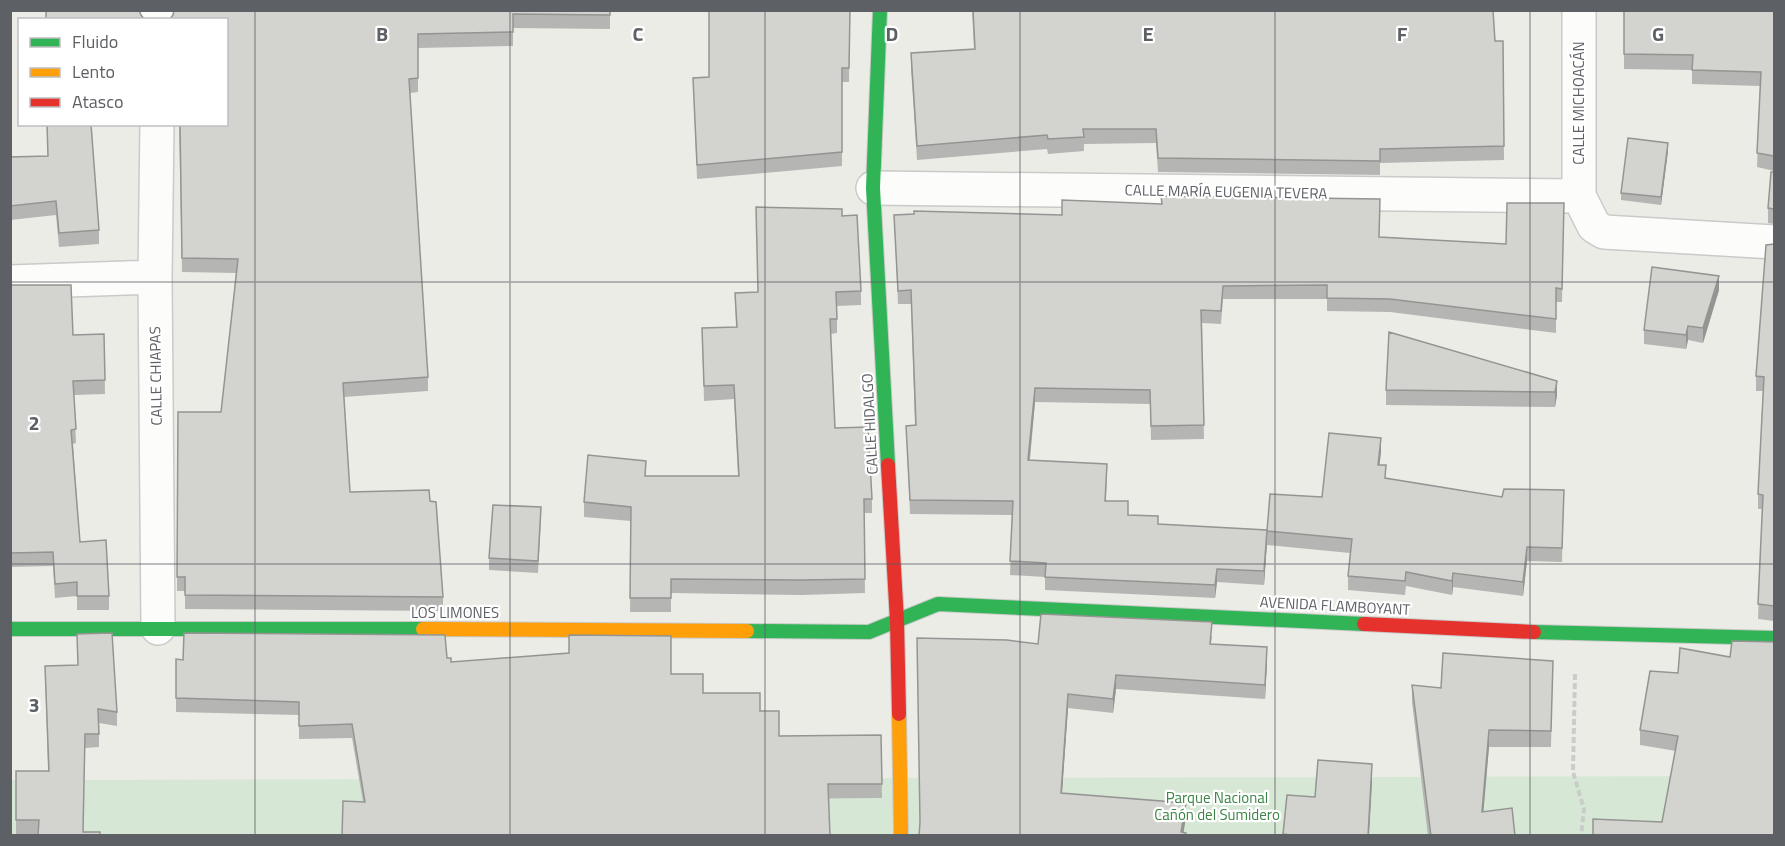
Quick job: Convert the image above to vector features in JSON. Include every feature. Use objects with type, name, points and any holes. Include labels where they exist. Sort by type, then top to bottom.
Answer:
[{"type":"street","name":"CALLE HIDALGO","points":[[880,10],[873,188],[897,621],[901,836]]},
{"type":"street","name":"CALLE MICHOACÁN","points":[[1579,10],[1579,196]]},
{"type":"street","name":"CALLE CHIAPAS","points":[[157,126],[155,277],[158,628]]},
{"type":"street","name":"CALLE MARÍA EUGENIA TEVERA","points":[[873,188],[1579,196]]},
{"type":"street","points":[[1579,196],[1594,226],[1604,232],[1774,242]]},
{"type":"street","points":[[10,282],[155,277]]},
{"type":"street","name":"AVENIDA FLAMBOYANT","points":[[897,621],[938,604],[1576,634],[1774,638]]},
{"type":"street","name":"LOS LIMONES","points":[[10,629],[869,632],[897,621]]},
{"type":"path","points":[[1576,634],[1573,772],[1584,810],[1581,836]]},
{"type":"green space","name":"Parque Nacional Cañón del Sumidero","points":[[1774,776],[1774,835],[11,836],[10,780]]},
{"type":"building","points":[[46,10],[139,10],[143,18],[46,18]]},
{"type":"building","points":[[174,10],[610,10],[610,15],[513,14],[513,32],[418,34],[418,78],[409,79],[428,377],[343,383],[350,492],[429,490],[430,501],[436,502],[443,597],[185,595],[185,577],[177,577],[178,412],[221,412],[238,259],[182,258],[180,126],[228,126],[228,18],[171,18]]},
{"type":"building","points":[[709,10],[850,10],[849,68],[842,68],[842,152],[697,165],[693,78],[709,77]]},
{"type":"building","points":[[973,10],[1493,10],[1495,41],[1503,41],[1504,146],[1380,149],[1380,161],[1158,158],[1156,129],[1083,129],[1084,137],[1048,139],[1047,135],[917,146],[911,53],[975,49]]},
{"type":"building","points":[[1624,10],[1774,10],[1774,156],[1757,153],[1761,72],[1692,70],[1693,55],[1624,54]]},
{"type":"building","points":[[47,126],[91,126],[99,230],[59,233],[56,201],[10,206],[10,157],[48,156]]},
{"type":"building","points":[[1628,138],[1668,143],[1661,197],[1621,193]]},
{"type":"building","points":[[1771,172],[1774,172],[1774,209],[1768,208]]},
{"type":"building","points":[[1161,196],[1380,199],[1379,237],[1506,244],[1507,203],[1564,203],[1562,289],[1556,288],[1556,319],[1390,299],[1327,298],[1327,285],[1223,286],[1221,311],[1201,310],[1204,425],[1151,426],[1150,390],[1035,388],[1028,460],[1107,464],[1105,501],[1128,501],[1128,515],[1158,516],[1158,524],[1267,530],[1264,571],[1217,569],[1215,585],[1045,577],[1046,563],[1010,561],[1013,501],[910,500],[906,426],[916,425],[911,290],[898,291],[894,215],[914,214],[914,211],[1062,215],[1062,200],[1162,204]]},
{"type":"building","points":[[756,207],[842,209],[842,216],[857,215],[861,291],[836,292],[837,319],[830,319],[835,428],[868,427],[872,499],[864,499],[865,579],[671,579],[671,598],[630,598],[631,507],[584,502],[588,455],[646,461],[645,476],[739,476],[734,385],[704,386],[702,328],[737,327],[735,293],[758,292]]},
{"type":"building","points":[[1774,244],[1774,606],[1758,604],[1763,495],[1758,494],[1764,377],[1756,376],[1766,245]]},
{"type":"building","points":[[1652,267],[1719,276],[1703,328],[1688,326],[1686,335],[1644,330]]},
{"type":"building","points":[[10,285],[71,285],[73,335],[104,334],[105,380],[73,381],[76,429],[71,430],[80,542],[106,540],[109,596],[77,596],[77,582],[55,584],[53,552],[10,553]]},
{"type":"building","points":[[1389,332],[1557,381],[1555,392],[1386,390]]},
{"type":"building","points":[[1329,433],[1381,438],[1378,465],[1386,465],[1385,478],[1502,497],[1504,489],[1564,490],[1562,548],[1527,547],[1523,582],[1453,573],[1452,581],[1406,572],[1405,581],[1348,576],[1352,539],[1267,531],[1270,494],[1322,497]]},
{"type":"building","points":[[493,505],[541,507],[538,561],[489,558]]},
{"type":"building","points":[[1041,614],[1212,622],[1210,644],[1267,647],[1265,685],[1116,675],[1113,699],[1068,694],[1061,793],[1186,803],[1181,832],[1186,833],[1185,836],[919,836],[917,638],[1007,640],[1038,644]]},
{"type":"building","points":[[112,633],[117,712],[98,709],[99,734],[85,734],[83,832],[100,832],[100,836],[38,836],[39,820],[16,820],[16,771],[49,771],[45,666],[78,665],[77,634]]},
{"type":"building","points":[[184,633],[445,635],[447,658],[451,658],[451,662],[569,653],[569,635],[671,636],[671,674],[703,674],[703,693],[760,693],[760,711],[779,711],[779,736],[881,735],[882,784],[828,784],[830,836],[342,836],[343,801],[365,802],[352,724],[299,726],[299,702],[176,698],[176,659],[183,660]]},
{"type":"building","points":[[1732,641],[1774,642],[1774,836],[1593,836],[1593,819],[1662,822],[1678,736],[1640,730],[1650,671],[1678,673],[1680,648],[1730,657]]},
{"type":"building","points":[[1443,653],[1553,661],[1551,731],[1489,730],[1482,812],[1512,808],[1515,836],[1431,836],[1412,685],[1441,688]]},
{"type":"building","points":[[1318,760],[1372,764],[1368,836],[1283,834],[1287,795],[1315,797]]},
{"type":"traffic: fast","points":[[880,10],[873,188],[888,465]]},
{"type":"traffic: fast","points":[[747,631],[869,632],[938,604],[1364,624]]},
{"type":"traffic: fast","points":[[10,629],[423,629]]},
{"type":"traffic: fast","points":[[1534,632],[1774,638]]},
{"type":"traffic: slow","points":[[423,629],[747,631]]},
{"type":"traffic: slow","points":[[899,714],[901,836]]},
{"type":"traffic: jam","points":[[888,465],[897,621],[899,714]]},
{"type":"traffic: jam","points":[[1364,624],[1534,632]]}]
